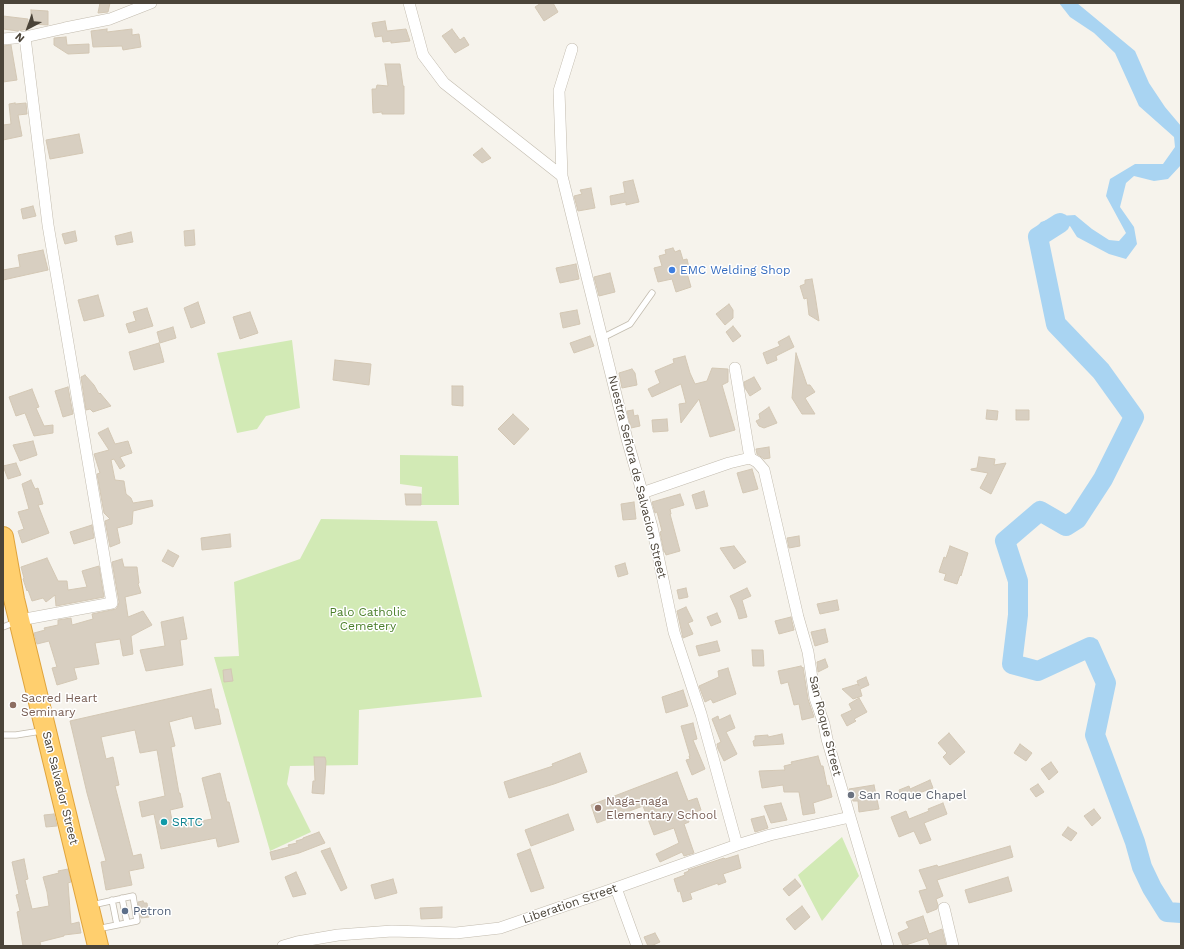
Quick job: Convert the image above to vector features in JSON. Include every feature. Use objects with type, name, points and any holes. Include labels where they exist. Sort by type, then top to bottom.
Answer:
[{"type":"highway","name":"San Salvador Street","points":[[3,537],[14,599],[11,624],[37,691],[96,938]]},
{"type":"street","points":[[3,39],[24,37],[110,19],[151,3]]},
{"type":"street","points":[[409,3],[423,55],[444,83],[562,176]]},
{"type":"street","points":[[11,624],[112,603],[50,237],[24,37]]},
{"type":"street","name":"Nuestra Señora de Salvacion Street","points":[[572,49],[559,91],[562,176],[626,439],[652,527],[674,632],[702,714],[737,845]]},
{"type":"street","points":[[642,493],[729,463],[750,458],[735,368]]},
{"type":"street","name":"San Roque Street","points":[[750,458],[757,462],[764,470],[798,617],[808,652],[816,698],[888,946]]},
{"type":"street","name":"Liberation Street","points":[[283,946],[338,934],[392,931],[456,933],[500,928],[737,845],[770,835],[850,817]]},
{"type":"street","points":[[616,888],[637,946]]},
{"type":"street","points":[[944,908],[953,946]]},
{"type":"lane","points":[[602,338],[630,324],[652,293]]},
{"type":"lane","points":[[3,735],[16,735],[46,730]]},
{"type":"lane","points":[[89,906],[132,896],[136,921],[117,925],[96,938]]},
{"type":"lane","points":[[122,898],[127,923]]},
{"type":"lane","points":[[112,900],[117,925]]},
{"type":"green space","points":[[292,340],[300,408],[266,416],[257,429],[237,433],[217,353]]},
{"type":"green space","points":[[400,455],[458,456],[459,505],[421,505],[422,487],[400,484]]},
{"type":"green space","name":"Palo Catholic Cemetery","points":[[321,519],[437,521],[482,697],[359,710],[358,765],[290,766],[287,784],[311,832],[270,851],[214,657],[239,656],[234,582],[300,559]]},
{"type":"green space","points":[[842,837],[859,876],[822,921],[798,875]]},
{"type":"water","points":[[1059,3],[1077,3],[1135,51],[1149,83],[1165,107],[1181,126],[1181,165],[1168,179],[1154,181],[1134,176],[1126,183],[1120,207],[1134,227],[1137,244],[1126,259],[1109,254],[1077,237],[1070,226],[1059,231],[1044,242],[1032,232],[1041,222],[1059,216],[1075,215],[1092,229],[1109,240],[1119,241],[1126,233],[1106,196],[1110,179],[1135,164],[1163,164],[1175,147],[1174,137],[1139,106],[1115,53],[1094,33],[1070,17]]},
{"type":"building","points":[[100,3],[110,3],[108,12],[98,13]]},
{"type":"building","points":[[541,3],[553,3],[558,12],[544,21],[535,7]]},
{"type":"building","points":[[31,10],[48,11],[48,25],[31,24]]},
{"type":"building","points":[[3,16],[28,19],[27,29],[18,31],[3,29]]},
{"type":"building","points":[[385,21],[387,31],[406,29],[410,41],[391,43],[391,41],[383,42],[382,36],[375,37],[372,23]]},
{"type":"building","points":[[107,29],[107,32],[132,29],[132,35],[139,34],[141,47],[123,50],[122,46],[93,47],[91,31]]},
{"type":"building","points":[[452,29],[460,40],[464,37],[469,45],[455,53],[442,36]]},
{"type":"building","points":[[66,37],[67,45],[89,44],[89,53],[68,54],[54,45],[54,38]]},
{"type":"building","points":[[11,45],[17,80],[3,82],[3,46]]},
{"type":"building","points":[[385,64],[400,64],[404,86],[404,114],[382,114],[382,112],[373,113],[372,89],[376,89],[377,85],[388,86]]},
{"type":"building","points":[[26,103],[27,114],[18,115],[22,136],[3,140],[3,125],[11,124],[9,104]]},
{"type":"building","points":[[79,134],[83,153],[50,159],[46,140]]},
{"type":"building","points":[[482,148],[491,158],[482,163],[473,155]]},
{"type":"building","points":[[633,180],[639,202],[626,205],[626,202],[611,205],[610,196],[625,193],[623,182]]},
{"type":"building","points":[[591,188],[595,208],[578,211],[574,196],[582,194],[580,190]]},
{"type":"building","points":[[33,206],[36,216],[23,219],[21,209]]},
{"type":"building","points":[[194,230],[195,245],[185,246],[184,231]]},
{"type":"building","points":[[75,231],[77,241],[65,244],[62,234]]},
{"type":"building","points":[[131,232],[133,242],[117,245],[115,236]]},
{"type":"building","name":"EMC Welding Shop","points":[[673,248],[675,252],[680,250],[683,260],[687,259],[690,272],[687,273],[691,287],[676,292],[672,279],[658,282],[654,268],[662,266],[659,256],[666,254],[665,250]]},
{"type":"building","points":[[43,250],[48,270],[3,280],[3,270],[20,267],[18,255]]},
{"type":"building","points":[[576,264],[579,279],[560,283],[556,268]]},
{"type":"building","points":[[610,273],[615,292],[599,296],[594,277]]},
{"type":"building","points":[[812,279],[819,321],[809,315],[807,298],[804,299],[800,286],[805,284],[805,280]]},
{"type":"building","points":[[98,295],[104,316],[84,321],[78,300]]},
{"type":"building","points":[[198,302],[205,323],[191,328],[184,308]]},
{"type":"building","points":[[729,304],[733,310],[733,318],[725,325],[716,314]]},
{"type":"building","points":[[147,308],[153,326],[129,333],[126,324],[136,321],[133,312]]},
{"type":"building","points":[[577,310],[580,324],[563,328],[560,313]]},
{"type":"building","points":[[250,312],[258,333],[240,339],[233,317]]},
{"type":"building","points":[[733,326],[741,336],[733,342],[726,332]]},
{"type":"building","points":[[173,327],[176,338],[160,343],[157,332]]},
{"type":"building","points":[[590,336],[594,346],[574,353],[570,343]]},
{"type":"building","points":[[789,336],[794,347],[776,356],[777,360],[767,364],[763,353],[780,346],[778,342]]},
{"type":"building","points":[[159,343],[164,362],[134,370],[129,352]]},
{"type":"building","points":[[796,353],[807,385],[810,385],[815,392],[805,398],[815,414],[802,414],[792,398]]},
{"type":"building","points":[[685,356],[695,384],[707,381],[712,368],[728,369],[728,382],[722,385],[735,430],[710,437],[699,399],[681,423],[679,404],[686,403],[681,384],[652,397],[648,389],[660,383],[655,371],[674,363],[673,359]]},
{"type":"building","points":[[335,360],[371,364],[369,385],[333,380]]},
{"type":"building","points":[[632,369],[635,373],[637,385],[622,388],[619,373]]},
{"type":"building","points":[[85,375],[94,385],[99,394],[100,393],[111,406],[93,412],[90,409],[86,410],[81,377]]},
{"type":"building","points":[[754,377],[761,389],[750,396],[745,388],[744,382]]},
{"type":"building","points":[[452,386],[463,386],[463,406],[452,405]]},
{"type":"building","points":[[68,387],[73,414],[63,417],[55,391]]},
{"type":"building","points":[[32,389],[39,407],[36,408],[44,426],[53,425],[53,433],[34,436],[25,413],[16,416],[9,397]]},
{"type":"building","points":[[769,407],[777,423],[764,428],[759,426],[756,421],[760,419],[759,414]]},
{"type":"building","points":[[633,410],[634,416],[638,415],[640,426],[631,428],[627,411]]},
{"type":"building","points":[[987,410],[998,411],[997,420],[986,419]]},
{"type":"building","points":[[1016,410],[1029,410],[1029,420],[1016,420]]},
{"type":"building","points":[[513,414],[529,429],[514,445],[498,429]]},
{"type":"building","points":[[667,419],[668,431],[653,432],[652,420]]},
{"type":"building","points":[[108,428],[115,444],[128,441],[132,453],[120,457],[125,466],[120,469],[114,459],[111,460],[115,480],[124,481],[126,494],[131,498],[133,503],[152,500],[153,506],[133,511],[132,524],[117,528],[120,543],[110,547],[105,521],[110,519],[104,513],[97,474],[100,473],[94,454],[109,450],[98,433]]},
{"type":"building","points":[[33,441],[37,455],[20,461],[13,445]]},
{"type":"building","points":[[769,447],[770,458],[764,459],[757,454],[756,449]]},
{"type":"building","points":[[979,457],[995,459],[994,465],[1006,463],[991,494],[980,488],[988,473],[971,470],[977,468]]},
{"type":"building","points":[[16,463],[21,475],[8,479],[3,466]]},
{"type":"building","points":[[752,469],[758,489],[743,493],[737,473]]},
{"type":"building","points":[[31,480],[35,489],[38,488],[43,504],[38,505],[49,533],[22,543],[18,531],[24,529],[18,512],[29,509],[22,484]]},
{"type":"building","points":[[704,491],[708,506],[696,509],[692,495]]},
{"type":"building","points":[[405,494],[421,494],[421,505],[406,505]]},
{"type":"building","points":[[680,494],[684,505],[670,509],[670,514],[680,551],[666,555],[664,552],[660,532],[662,531],[657,512],[655,513],[652,502]]},
{"type":"building","points":[[634,502],[636,519],[623,520],[621,504]]},
{"type":"building","points":[[92,525],[94,538],[74,544],[70,532]]},
{"type":"building","points":[[230,534],[231,547],[202,550],[201,538]]},
{"type":"building","points":[[799,536],[800,546],[789,548],[787,538]]},
{"type":"building","points":[[734,546],[746,562],[734,569],[720,548]]},
{"type":"building","points":[[950,546],[968,553],[957,584],[944,580],[946,574],[939,572],[944,557],[946,558]]},
{"type":"building","points":[[168,550],[179,556],[173,567],[162,561]]},
{"type":"building","points":[[47,558],[58,581],[67,581],[68,590],[87,587],[82,571],[99,566],[104,597],[56,606],[55,595],[46,602],[43,598],[32,601],[23,579],[21,567]]},
{"type":"building","points":[[122,559],[124,567],[137,567],[138,584],[141,593],[125,597],[128,617],[143,611],[152,625],[131,636],[133,654],[123,656],[120,639],[95,643],[99,664],[74,668],[77,679],[57,685],[52,668],[57,667],[49,641],[37,644],[34,633],[45,630],[44,628],[58,625],[58,620],[71,618],[72,625],[93,619],[92,614],[116,609],[119,602],[112,562]]},
{"type":"building","points":[[625,563],[628,574],[618,577],[615,566]]},
{"type":"building","points":[[686,588],[688,597],[679,599],[677,590]]},
{"type":"building","points":[[747,588],[751,596],[742,600],[747,617],[739,619],[730,596]]},
{"type":"building","points":[[837,600],[839,610],[820,614],[817,604]]},
{"type":"building","points":[[686,607],[693,621],[688,623],[693,634],[683,638],[677,611]]},
{"type":"building","points":[[717,613],[721,622],[711,626],[707,617]]},
{"type":"building","points":[[183,617],[187,639],[180,640],[183,665],[146,671],[140,650],[165,646],[161,622]]},
{"type":"building","points":[[791,617],[794,630],[779,634],[775,621]]},
{"type":"building","points":[[825,629],[828,642],[815,646],[811,632]]},
{"type":"building","points":[[717,641],[720,651],[699,656],[696,646]]},
{"type":"building","points":[[752,650],[763,650],[764,666],[753,666]]},
{"type":"building","points":[[825,659],[828,667],[818,672],[817,662]]},
{"type":"building","points":[[801,666],[802,668],[803,667],[808,699],[814,717],[802,720],[799,704],[794,705],[788,682],[781,684],[778,671]]},
{"type":"building","points":[[728,668],[736,694],[713,703],[711,699],[705,702],[699,686],[719,677],[718,671]]},
{"type":"building","points":[[231,669],[233,681],[224,682],[223,670]]},
{"type":"building","points":[[866,677],[869,685],[860,689],[862,696],[853,699],[842,689],[858,684],[859,686],[857,681]]},
{"type":"building","points":[[211,689],[215,709],[218,709],[221,724],[195,729],[192,716],[169,722],[175,746],[171,747],[183,807],[170,810],[173,826],[212,819],[202,778],[220,773],[239,842],[218,847],[216,838],[161,849],[154,814],[142,817],[139,802],[165,796],[157,750],[140,753],[135,730],[101,737],[106,759],[113,757],[119,785],[115,786],[133,856],[141,854],[144,868],[129,871],[132,885],[106,890],[101,862],[106,861],[87,793],[70,721]]},
{"type":"building","points":[[683,690],[688,706],[666,713],[662,697]]},
{"type":"building","points":[[859,698],[867,712],[854,719],[856,721],[847,726],[841,715],[852,710],[849,704]]},
{"type":"building","points":[[730,715],[735,728],[726,732],[737,754],[724,761],[718,749],[717,744],[721,742],[712,719],[718,716],[719,720]]},
{"type":"building","points":[[693,723],[697,739],[693,740],[705,769],[692,775],[686,760],[690,759],[690,756],[681,726]]},
{"type":"building","points":[[949,733],[965,752],[950,765],[943,757],[947,753],[938,743]]},
{"type":"building","points":[[782,734],[784,744],[754,746],[753,741],[755,740],[755,736],[768,735],[768,737]]},
{"type":"building","points":[[1020,744],[1032,753],[1026,761],[1014,753]]},
{"type":"building","points":[[580,753],[587,772],[509,798],[504,782],[553,766],[552,764]]},
{"type":"building","points":[[818,756],[821,766],[823,766],[827,786],[829,785],[832,797],[813,803],[815,813],[803,815],[799,792],[784,792],[783,785],[762,788],[759,771],[785,770],[784,766],[792,764],[791,762]]},
{"type":"building","points":[[314,757],[325,757],[324,794],[312,793],[313,781],[315,781]]},
{"type":"building","points":[[1051,762],[1058,772],[1049,780],[1041,769]]},
{"type":"building","points":[[677,772],[688,801],[697,798],[701,810],[687,815],[689,822],[684,824],[694,853],[684,856],[682,852],[660,862],[656,854],[679,843],[674,828],[654,835],[643,806],[597,823],[591,805]]},
{"type":"building","points":[[930,780],[933,788],[899,800],[897,794],[900,793],[899,790],[909,786],[910,789]]},
{"type":"building","points":[[1038,784],[1044,792],[1036,797],[1030,789]]},
{"type":"building","points":[[874,785],[879,809],[859,812],[858,801],[853,801],[849,789]]},
{"type":"building","points":[[781,803],[787,820],[771,823],[764,806]]},
{"type":"building","points":[[943,803],[947,814],[924,823],[931,840],[920,844],[914,831],[899,837],[891,817],[906,811],[909,819],[929,811],[928,809]]},
{"type":"building","points":[[1094,809],[1101,818],[1092,826],[1084,816]]},
{"type":"building","points":[[54,814],[57,826],[46,827],[44,815]]},
{"type":"building","points":[[568,814],[574,830],[531,846],[525,830]]},
{"type":"building","points":[[764,816],[768,828],[755,832],[751,819]]},
{"type":"building","points":[[1068,827],[1077,833],[1071,841],[1062,835]]},
{"type":"building","points":[[319,832],[325,843],[299,853],[272,860],[270,852],[289,847],[288,845],[297,843],[296,841]]},
{"type":"building","points":[[1010,846],[1013,857],[937,880],[943,896],[936,899],[938,905],[937,909],[927,913],[919,891],[927,889],[919,870],[937,865],[938,867]]},
{"type":"building","points":[[330,848],[347,888],[341,891],[321,851]]},
{"type":"building","points":[[530,849],[544,888],[531,892],[517,854]]},
{"type":"building","points":[[738,855],[741,868],[723,874],[726,882],[718,885],[718,883],[690,893],[692,899],[683,902],[680,891],[678,892],[674,879],[685,875],[684,873],[689,871],[688,870]]},
{"type":"building","points":[[24,859],[28,879],[25,880],[32,909],[49,906],[43,877],[68,869],[71,882],[68,883],[71,924],[79,922],[81,933],[64,935],[40,942],[41,946],[23,946],[17,912],[20,911],[16,895],[19,894],[12,862]]},
{"type":"building","points":[[296,872],[306,894],[293,897],[285,877]]},
{"type":"building","points":[[1008,877],[1012,891],[969,903],[965,890]]},
{"type":"building","points":[[393,879],[397,893],[375,899],[371,885]]},
{"type":"building","points":[[795,879],[801,886],[789,896],[783,889]]},
{"type":"building","points":[[143,901],[144,903],[147,903],[149,917],[141,918],[138,902]]},
{"type":"building","points":[[802,906],[810,917],[795,930],[786,919]]},
{"type":"building","points":[[442,907],[442,918],[421,919],[420,908]]},
{"type":"building","points":[[923,916],[929,934],[942,929],[946,946],[930,946],[927,938],[903,946],[898,933],[909,928],[906,922]]},
{"type":"building","points":[[655,933],[660,942],[648,946],[644,937]]},
{"type":"waterway","points":[[1060,223],[1038,237],[1056,324],[1101,371],[1134,417],[1103,479],[1077,519],[1066,526],[1040,511],[1005,541],[1018,581],[1018,615],[1012,664],[1038,671],[1090,647],[1106,683],[1095,735],[1135,842],[1142,867],[1152,888],[1167,912],[1181,913]]},
{"type":"place","name":"EMC Welding Shop","points":[[672,270]]},
{"type":"place","name":"Sacred Heart Seminary","points":[[13,705]]},
{"type":"place","name":"San Roque Chapel","points":[[851,795]]},
{"type":"place","name":"Naga-naga Elementary School","points":[[598,808]]},
{"type":"place","name":"SRTC","points":[[164,822]]},
{"type":"place","name":"Petron","points":[[125,911]]}]
